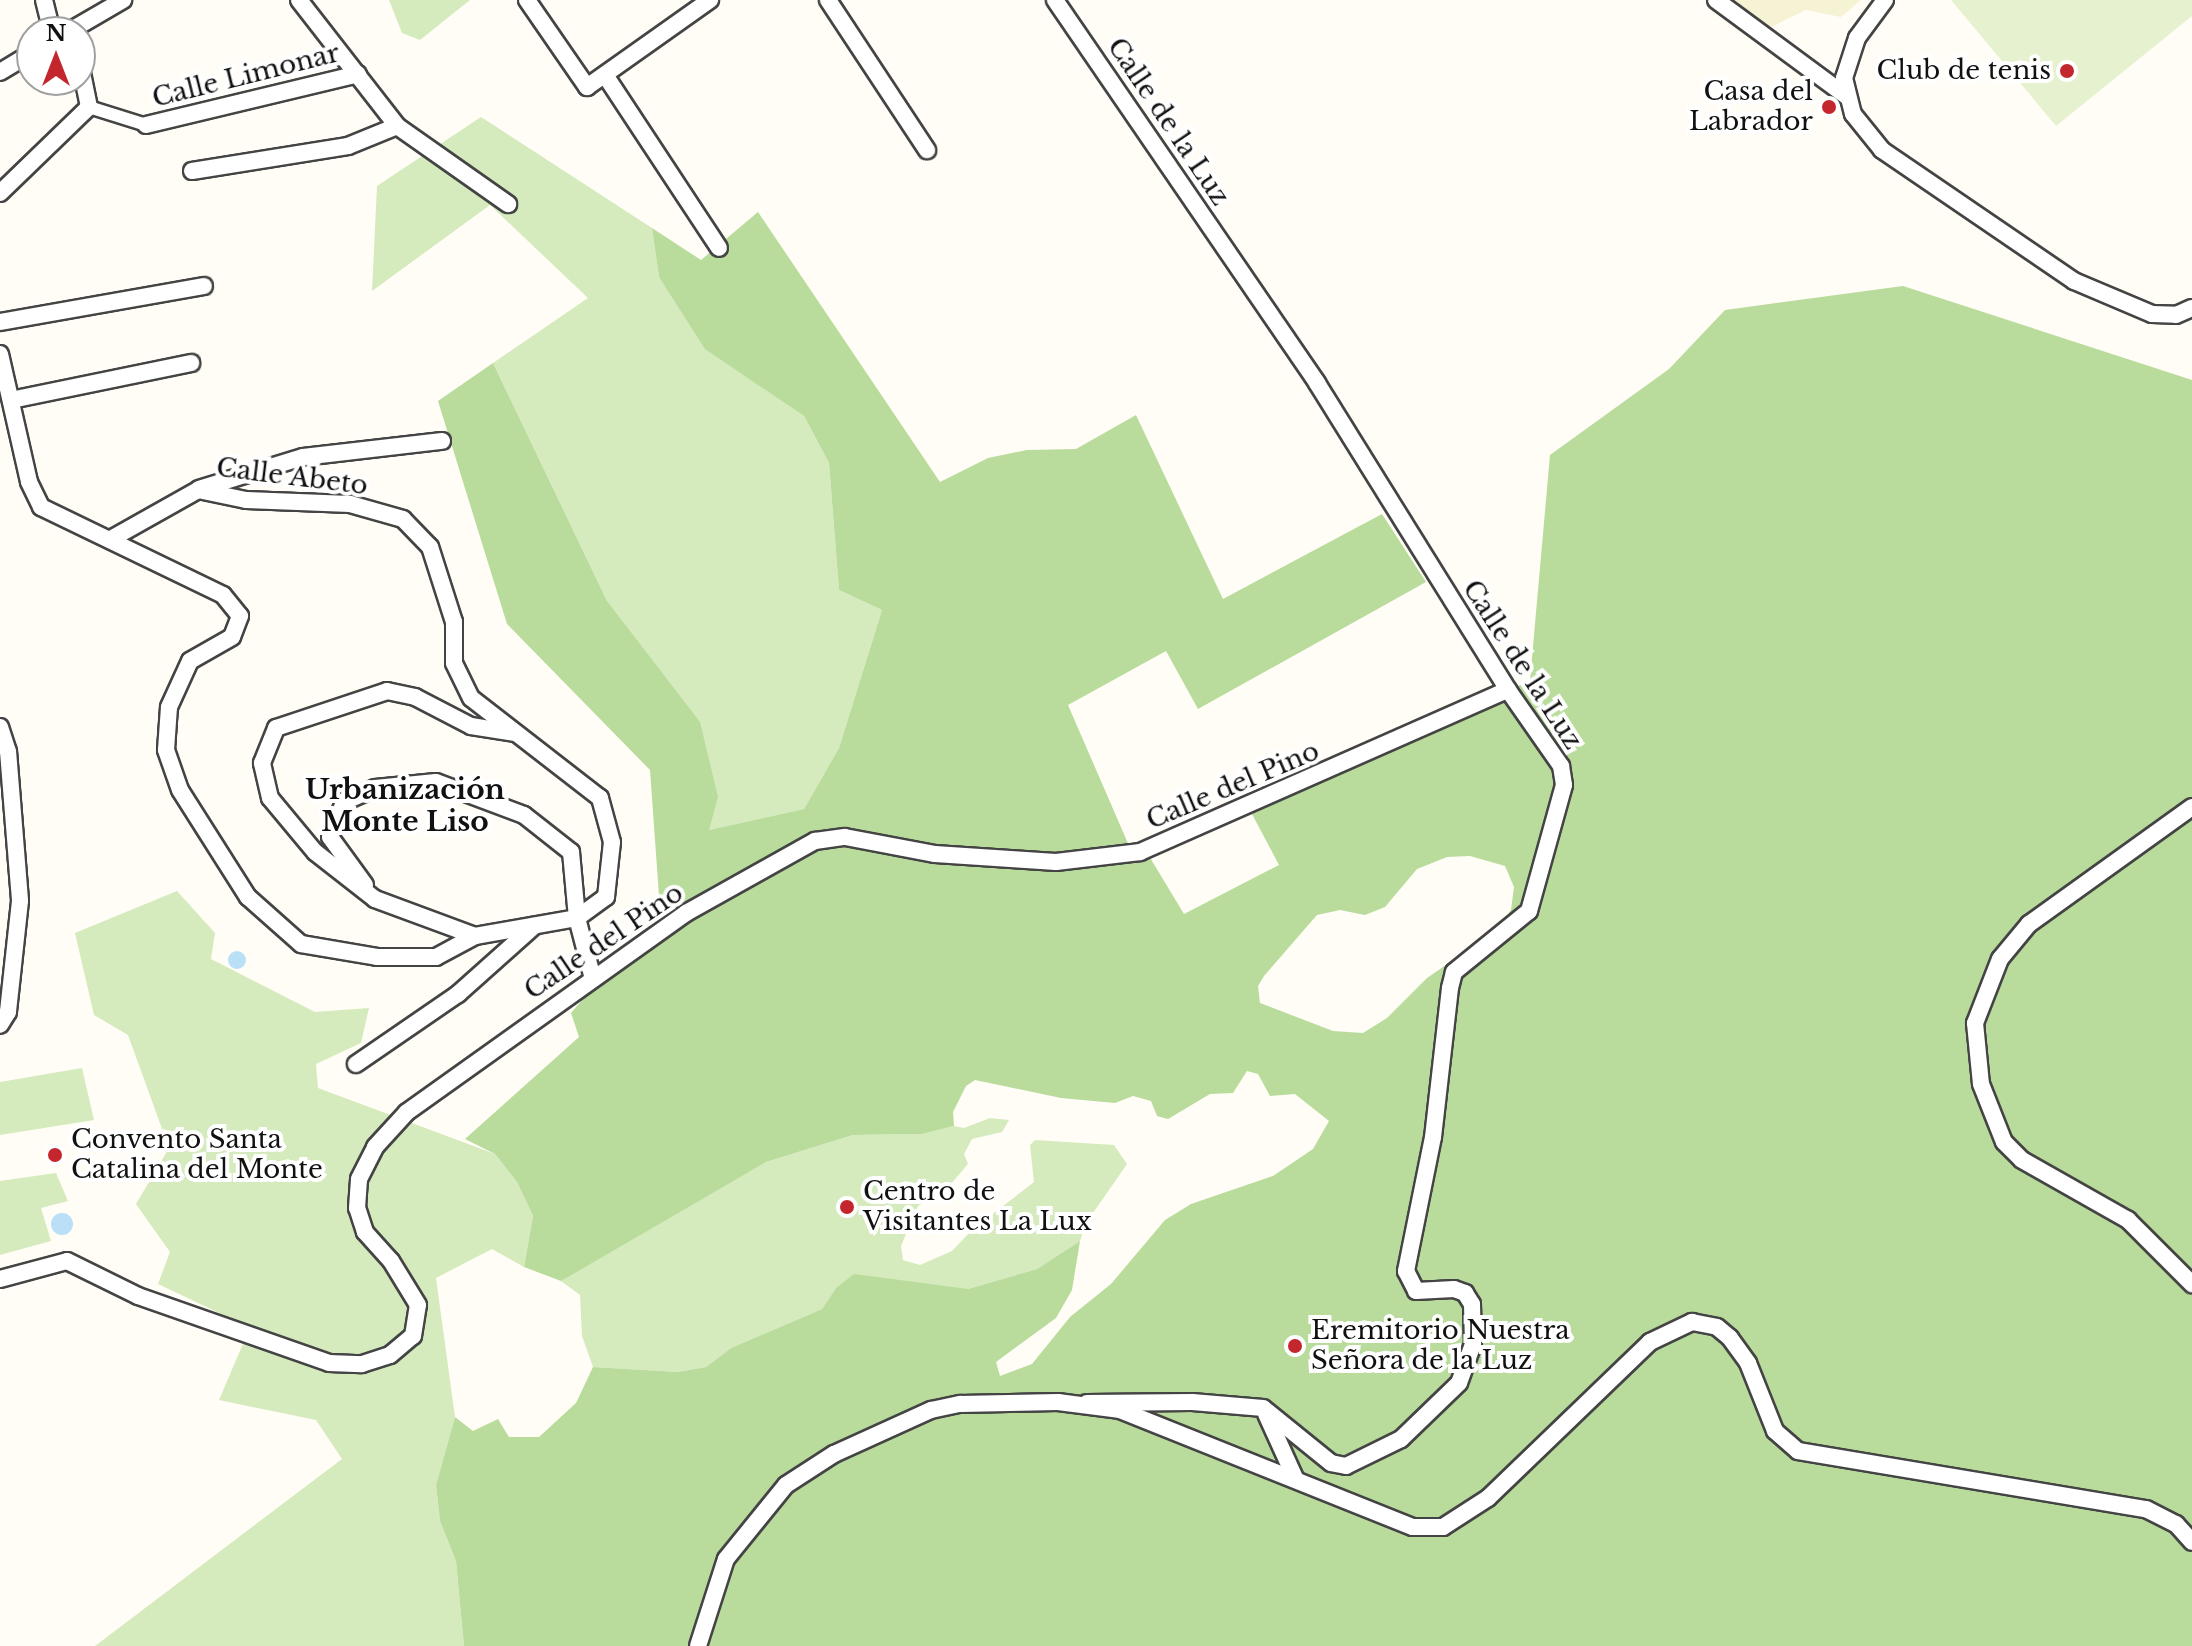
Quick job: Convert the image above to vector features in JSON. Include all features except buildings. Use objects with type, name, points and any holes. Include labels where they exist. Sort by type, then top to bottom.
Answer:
[{"type":"street","points":[[96,16],[123,0]]},
{"type":"street","points":[[299,0],[397,126],[508,204]]},
{"type":"street","points":[[527,0],[587,87],[710,0]]},
{"type":"street","points":[[828,0],[927,150]]},
{"type":"street","name":"Calle de la Luz","points":[[1055,0],[1317,383],[1508,690],[1561,766],[1564,785],[1529,911],[1454,972],[1424,1197],[1406,1271],[1416,1291],[1465,1293],[1472,1304],[1470,1364],[1459,1383],[1401,1439],[1346,1466],[1331,1463],[1263,1408]]},
{"type":"street","points":[[1716,0],[1846,96],[1859,125],[1882,150],[2049,268],[2152,314],[2176,315],[2192,308]]},
{"type":"street","points":[[1846,96],[1850,55],[1863,25],[1885,0]]},
{"type":"street","name":"Calle Limonar","points":[[146,125],[358,74]]},
{"type":"street","points":[[605,75],[719,248]]},
{"type":"street","points":[[87,96],[89,107]]},
{"type":"street","points":[[89,107],[146,125]]},
{"type":"street","points":[[0,193],[89,107]]},
{"type":"street","points":[[192,171],[348,146],[397,126]]},
{"type":"street","points":[[0,322],[204,286]]},
{"type":"street","points":[[0,354],[29,482],[41,507],[223,595],[240,616],[232,637],[190,661],[169,707],[166,750],[180,790],[248,897],[301,944],[377,957],[436,957],[475,936],[577,918]]},
{"type":"street","points":[[11,400],[191,363]]},
{"type":"street","points":[[198,490],[303,457],[442,441]]},
{"type":"street","name":"Calle Abeto","points":[[111,539],[198,490],[246,500],[350,504],[403,519],[430,547],[454,622],[454,663],[471,698],[600,798],[612,842],[606,897],[577,918]]},
{"type":"street","name":"Calle del Pino","points":[[0,1279],[67,1261],[138,1296],[329,1363],[362,1364],[390,1355],[413,1336],[418,1305],[391,1261],[365,1232],[357,1208],[359,1179],[375,1147],[407,1112],[592,975],[686,913],[815,841],[845,837],[935,854],[1056,862],[1140,852],[1508,690]]},
{"type":"street","points":[[475,936],[375,899],[315,852],[270,798],[262,763],[276,728],[387,691],[415,697],[471,726],[520,733]]},
{"type":"street","points":[[0,727],[8,751],[20,901],[8,1012],[0,1025]]},
{"type":"street","points":[[375,899],[330,837],[344,802],[375,788],[436,782],[524,815],[571,852],[577,918],[592,975]]},
{"type":"street","points":[[2192,807],[2029,924],[2000,959],[1975,1023],[1981,1084],[2004,1142],[2022,1160],[2128,1220],[2192,1284]]},
{"type":"street","points":[[356,1064],[458,994],[534,926]]},
{"type":"street","points":[[1087,1403],[1120,1410],[1413,1527],[1443,1527],[1488,1498],[1650,1342],[1680,1325],[1704,1322],[1717,1327],[1739,1349],[1775,1431],[1798,1451],[2132,1505],[2165,1516],[2192,1542]]},
{"type":"street","points":[[698,1646],[726,1559],[747,1527],[786,1485],[834,1454],[931,1410],[960,1404],[1087,1403],[1109,1399],[1263,1408],[1296,1480]]},
{"type":"shaded area","points":[[1730,0],[1861,0],[1841,17],[1806,10],[1769,28]]},
{"type":"green space","points":[[389,0],[470,0],[420,40],[402,33]]},
{"type":"green space","name":"Club de tenis","points":[[1951,0],[2192,0],[2192,16],[2056,126]]},
{"type":"green space","points":[[481,117],[652,228],[659,277],[761,386],[804,416],[829,463],[839,590],[882,610],[839,748],[804,809],[709,830],[648,656],[607,601],[493,363],[588,298],[490,205],[372,291],[377,186]]},
{"type":"green space","points":[[758,212],[940,482],[988,458],[1027,450],[1076,449],[1136,415],[1223,599],[1382,514],[1426,582],[1198,709],[1166,651],[1068,705],[1130,848],[1149,856],[1184,914],[1279,865],[1252,814],[1530,680],[1550,455],[1669,369],[1725,310],[1903,286],[2192,380],[2192,1646],[464,1646],[456,1561],[440,1521],[436,1485],[455,1417],[473,1431],[498,1419],[509,1437],[539,1437],[576,1403],[593,1367],[678,1372],[706,1367],[731,1348],[822,1309],[836,1288],[854,1274],[968,1289],[1037,1269],[1080,1241],[1072,1290],[1056,1318],[996,1362],[1000,1376],[1032,1364],[1070,1317],[1111,1284],[1165,1220],[1191,1204],[1273,1176],[1313,1149],[1329,1121],[1295,1094],[1270,1096],[1258,1074],[1247,1071],[1233,1093],[1210,1094],[1168,1119],[1157,1116],[1151,1101],[1133,1096],[1115,1103],[1061,1098],[975,1080],[966,1086],[953,1112],[954,1126],[922,1134],[853,1135],[766,1162],[561,1281],[524,1267],[533,1216],[517,1182],[495,1154],[465,1139],[579,1037],[571,1013],[660,910],[650,770],[507,624],[438,401],[493,363],[607,601],[700,722],[718,797],[709,830],[804,809],[839,748],[882,610],[839,590],[829,463],[804,416],[705,349],[659,277],[652,228],[701,260]],"holes":[[[1470,856],[1505,866],[1514,887],[1511,910],[1497,930],[1427,978],[1387,1018],[1363,1033],[1333,1031],[1260,1003],[1258,986],[1264,976],[1317,915],[1340,910],[1365,915],[1385,907],[1417,869],[1447,857]]]},
{"type":"green space","points":[[177,891],[215,933],[211,959],[315,1012],[369,1008],[361,1043],[316,1064],[318,1088],[495,1154],[517,1182],[533,1216],[524,1267],[492,1249],[436,1278],[455,1417],[436,1485],[440,1521],[456,1561],[464,1646],[95,1646],[342,1459],[316,1420],[219,1400],[245,1339],[232,1319],[158,1284],[170,1252],[136,1204],[169,1148],[128,1035],[94,1015],[75,933]]},
{"type":"green space","points":[[82,1068],[94,1120],[0,1135],[0,1082]]},
{"type":"green space","points":[[990,1118],[1009,1120],[1002,1132],[972,1139],[964,1154],[968,1164],[950,1185],[918,1206],[901,1246],[903,1260],[920,1265],[952,1251],[972,1230],[1034,1182],[1030,1145],[1035,1140],[1114,1145],[1127,1164],[1086,1223],[1080,1241],[1037,1269],[968,1289],[836,1288],[822,1309],[731,1348],[706,1367],[678,1372],[593,1367],[582,1336],[580,1295],[561,1281],[581,1267],[766,1162],[853,1135],[922,1134],[954,1126],[964,1128]]},
{"type":"green space","points":[[56,1173],[68,1201],[41,1208],[51,1241],[0,1255],[0,1181]]},
{"type":"water","points":[[233,951],[241,951],[246,960],[244,967],[233,969],[228,964],[228,956]]},
{"type":"water","points":[[62,1213],[70,1216],[73,1224],[70,1232],[62,1235],[54,1232],[51,1224],[54,1216]]},
{"type":"place","name":"Club de tenis","points":[[2067,71]]},
{"type":"place","name":"Casa del Labrador","points":[[1829,107]]},
{"type":"place","name":"Convento Santa Catalina del Monte","points":[[55,1155]]},
{"type":"place","name":"Centro de Visitantes La Lux","points":[[847,1207]]},
{"type":"place","name":"Eremitorio Nuestra Señora de la Luz","points":[[1295,1346]]},
{"type":"district","name":"Urbanización Monte Liso","points":[[405,806]]}]
